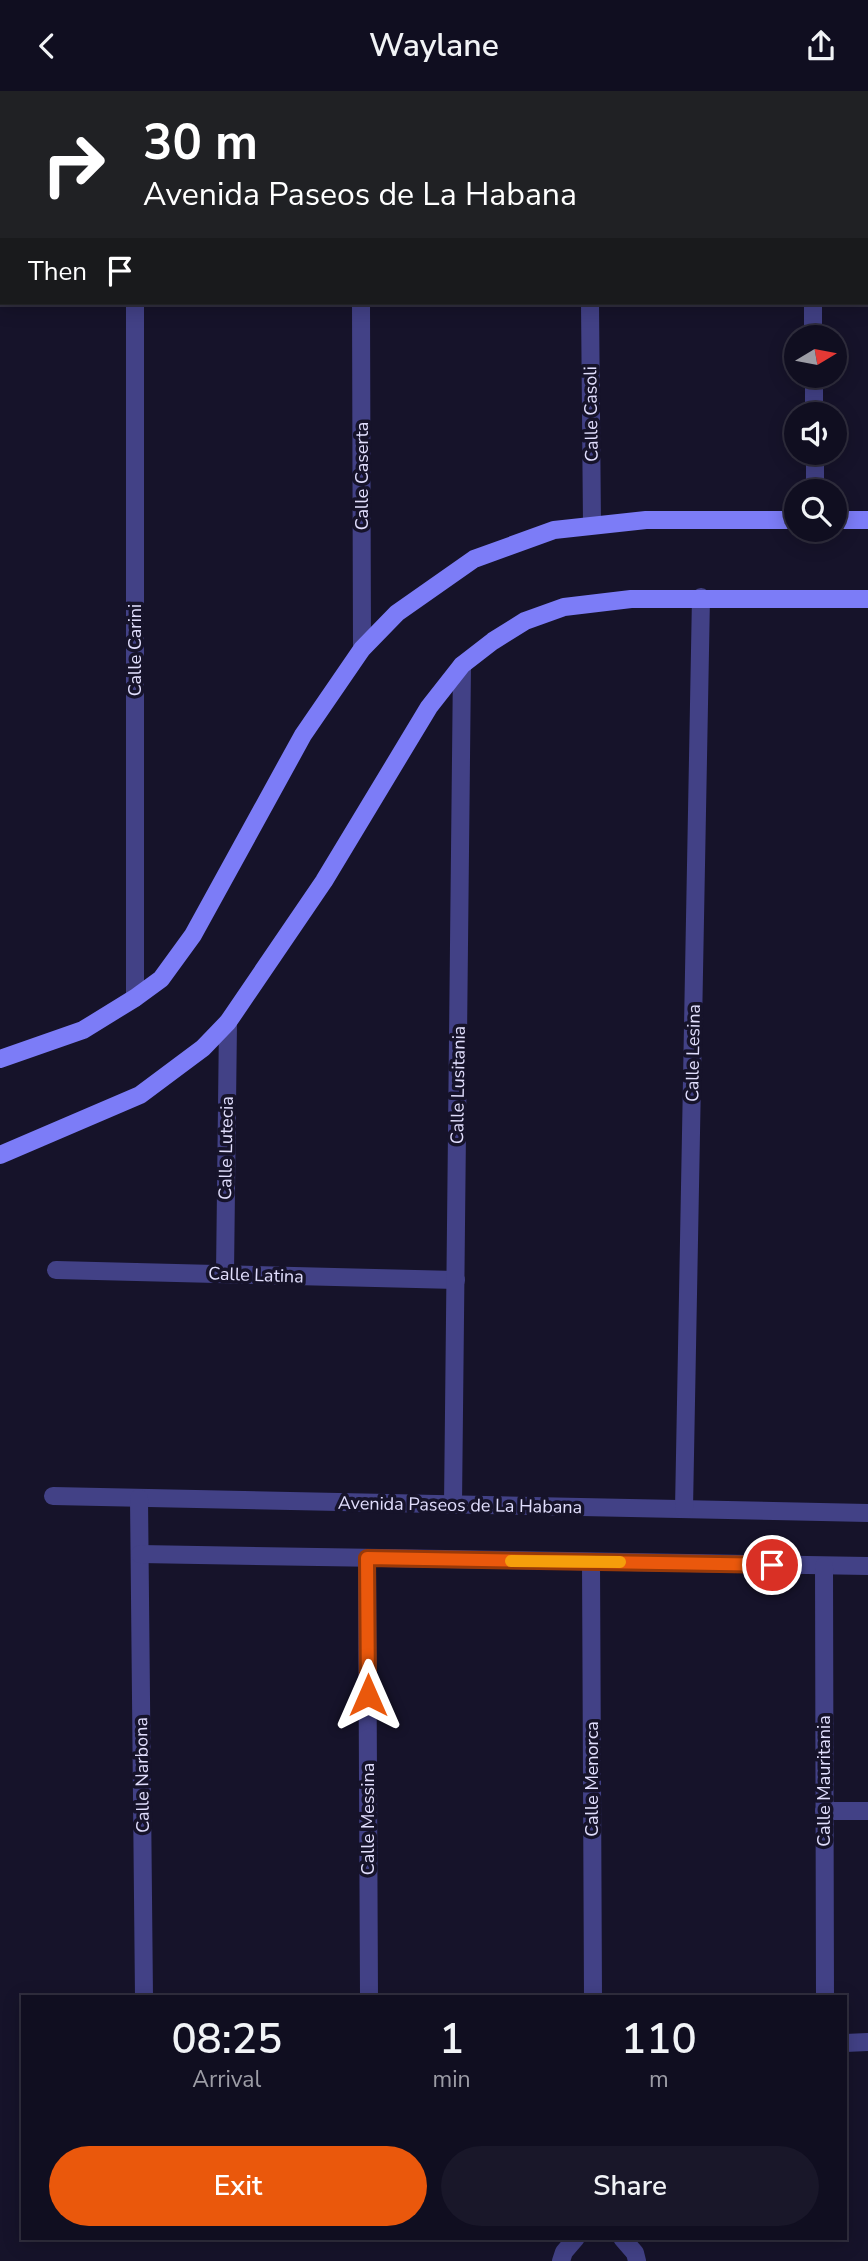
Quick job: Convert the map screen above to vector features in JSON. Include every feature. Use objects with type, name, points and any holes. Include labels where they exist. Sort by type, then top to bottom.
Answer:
[{"type":"street","name":"Calle Carini","points":[[135,305],[135,998]]},
{"type":"street","name":"Calle Caserta","points":[[361,305],[362,649]]},
{"type":"street","name":"Calle Casoli","points":[[590,305],[592,525]]},
{"type":"street","points":[[813,305],[814,325]]},
{"type":"street","points":[[0,1059],[83,1030],[135,998],[160,978],[193,935],[303,736],[362,649],[397,613],[474,559],[554,530],[592,525],[646,520],[784,520]]},
{"type":"street","points":[[847,520],[868,520]]},
{"type":"street","name":"Calle Lesina","points":[[684,1509],[701,597]]},
{"type":"street","points":[[0,1155],[140,1094],[203,1048],[228,1022],[324,881],[429,707],[462,665],[525,621],[564,607],[631,599],[868,599]]},
{"type":"street","name":"Calle Lusitania","points":[[453,1504],[462,665]]},
{"type":"street","name":"Calle Lutecia","points":[[225,1274],[228,1022]]},
{"type":"street","name":"Calle Latina","points":[[56,1270],[456,1280]]},
{"type":"street","name":"Avenida Paseos de La Habana","points":[[52,1496],[868,1513]]},
{"type":"street","name":"Calle Narbona","points":[[139,1498],[144,1995]]},
{"type":"street","points":[[140,1554],[868,1566]]},
{"type":"street","name":"Calle Messina","points":[[367,1558],[369,1995]]},
{"type":"street","name":"Calle Menorca","points":[[591,1562],[593,1995]]},
{"type":"street","name":"Calle Mauritania","points":[[824,1566],[825,1995]]},
{"type":"street","points":[[824,1811],[868,1811]]},
{"type":"street","points":[[847,2043],[868,2042]]},
{"type":"street","points":[[561,2261],[564,2252],[574,2240]]},
{"type":"street","points":[[624,2240],[637,2261]]},
{"type":"slow traffic","points":[[511,1561],[620,1562]]},
{"type":"route","points":[[368,1695],[367,1558],[772,1565]]}]
